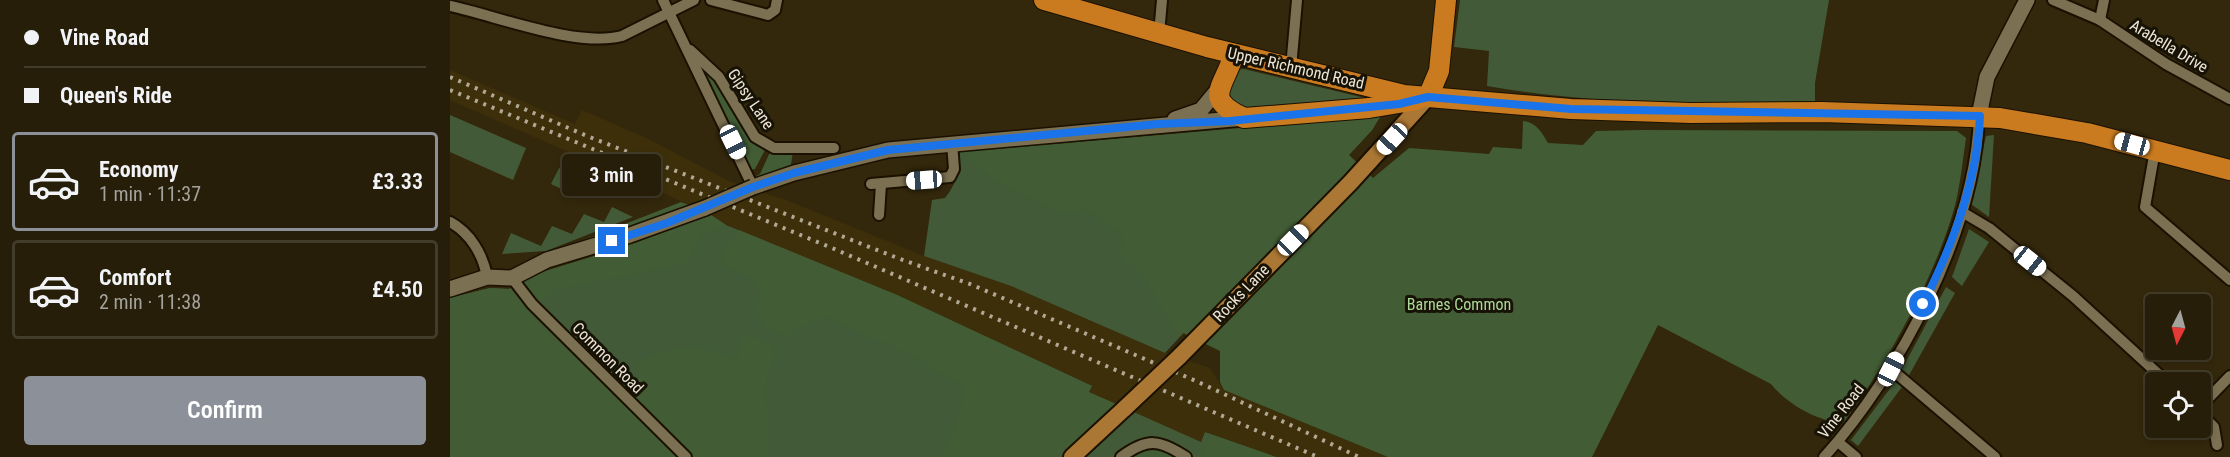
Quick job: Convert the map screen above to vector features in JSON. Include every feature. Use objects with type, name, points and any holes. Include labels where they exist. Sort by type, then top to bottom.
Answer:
[{"type":"highway","name":"Upper Richmond Road","points":[[1044,0],[1234,54],[1404,95],[1571,109],[1980,116],[2042,124],[2230,170]]},
{"type":"highway","points":[[1234,54],[1220,87],[1219,97],[1223,106],[1244,118],[1399,104],[1428,97],[1440,71],[1446,0]]},
{"type":"main road","points":[[1980,116],[1987,77],[2027,0]]},
{"type":"main road","points":[[1158,124],[1197,113],[1208,105],[1220,87]]},
{"type":"main road","name":"Rocks Lane","points":[[1072,457],[1190,346],[1359,173],[1428,97]]},
{"type":"main road","points":[[450,289],[487,277],[512,278],[547,260],[667,223],[753,187],[851,157],[888,150],[952,143],[1158,124],[1197,124],[1244,118]]},
{"type":"street","name":"Gipsy Lane","points":[[663,0],[753,187]]},
{"type":"street","points":[[450,6],[591,39],[622,36],[694,0]]},
{"type":"street","points":[[711,0],[768,15],[775,10],[777,0]]},
{"type":"street","points":[[1160,34],[1162,0]]},
{"type":"street","points":[[1291,68],[1297,0]]},
{"type":"street","name":"Arabella Drive","points":[[2054,0],[2100,20],[2166,64],[2228,94]]},
{"type":"street","points":[[2100,20],[2104,0]]},
{"type":"street","name":"Gipsy Lane","points":[[688,48],[719,77],[756,137],[765,145],[774,148],[834,148]]},
{"type":"street","name":"Vine Road","points":[[1824,457],[1838,442],[1891,369],[1932,286],[1962,212],[1975,153],[1980,116]]},
{"type":"street","points":[[879,214],[876,184],[950,177],[954,169],[952,143]]},
{"type":"street","points":[[2155,150],[2145,207],[2230,280]]},
{"type":"street","points":[[1962,212],[1989,228],[2073,296],[2157,372]]},
{"type":"street","points":[[450,222],[462,228],[477,250],[484,261],[487,277]]},
{"type":"street","name":"Common Road","points":[[512,278],[526,298],[686,457]]},
{"type":"street","points":[[1891,369],[1995,457]]},
{"type":"street","points":[[2211,395],[2230,375]]},
{"type":"street","points":[[2211,424],[2214,427],[2217,445]]},
{"type":"street","points":[[1121,457],[1138,444],[1155,442],[1186,457]]},
{"type":"street","points":[[1838,442],[1856,457]]},
{"type":"shaded area","points":[[450,70],[575,124],[582,110],[646,138],[731,182],[786,200],[924,256],[1011,286],[1165,353],[1210,368],[1224,390],[1388,457],[1276,457],[1205,432],[1201,443],[1088,392],[1091,386],[897,295],[726,225],[692,206],[450,100]]},
{"type":"green space","points":[[1460,0],[1829,0],[1815,83],[1815,101],[1651,102],[1568,97],[1487,86],[1489,51],[1454,47]]},
{"type":"green space","points":[[701,62],[719,82],[766,148],[755,169],[750,170],[702,71]]},
{"type":"green space","points":[[1244,69],[1366,100],[1247,111],[1231,106],[1228,86],[1237,70]]},
{"type":"green space","points":[[450,115],[526,148],[513,180],[450,152]]},
{"type":"green space","points":[[1380,117],[1372,130],[1165,353],[1011,286],[924,256],[932,200],[945,198],[952,188],[958,171],[960,152]]},
{"type":"green space","name":"Barnes Common","points":[[1380,117],[1372,130],[1349,155],[1373,178],[1409,148],[1489,154],[1493,147],[1522,149],[1523,121],[1535,126],[1548,143],[1583,145],[1596,131],[1642,130],[1957,131],[1966,138],[1957,197],[1938,254],[1894,345],[1843,423],[1823,419],[1803,410],[1785,398],[1771,384],[1658,325],[1592,457],[1388,457],[1224,390],[1220,382],[1220,351],[1173,328],[1141,271],[1127,264],[1119,251],[1124,240],[1119,232],[1086,210],[1059,214],[996,180],[984,172],[964,152]]},
{"type":"green space","points":[[1994,135],[1989,217],[1971,204],[1986,136]]},
{"type":"green space","points":[[771,150],[793,151],[790,171],[756,182],[754,177],[760,174]]},
{"type":"green space","points":[[559,168],[577,176],[570,193],[551,184]]},
{"type":"green space","points":[[681,202],[692,206],[551,253]]},
{"type":"green space","points":[[612,207],[633,217],[546,251],[502,254],[511,233],[541,246],[552,226],[572,234],[584,214],[604,222]]},
{"type":"green space","points":[[711,215],[726,225],[897,295],[1092,386],[1089,392],[1201,442],[1205,432],[1276,457],[450,457],[450,298],[490,288],[509,289],[523,278],[627,246]]},
{"type":"green space","points":[[711,215],[726,225],[700,237],[686,263],[554,290],[540,302],[533,300],[528,286],[536,274],[627,246]]},
{"type":"green space","points":[[1969,229],[1989,242],[1962,286],[1952,277]]},
{"type":"green space","points":[[739,230],[897,295],[1092,386],[1088,392],[1116,404],[1062,457],[940,457],[956,426],[965,387],[911,355],[827,316],[796,330],[788,338],[765,327],[757,307],[760,290],[749,276],[721,263],[725,246]]},
{"type":"green space","points":[[1946,287],[1955,293],[1908,377],[1901,371]]},
{"type":"green space","points":[[490,288],[509,289],[625,404],[638,387],[637,365],[661,353],[679,348],[697,347],[723,357],[737,359],[743,332],[773,346],[775,355],[768,371],[765,390],[769,424],[767,457],[450,457],[450,298]]},
{"type":"green space","points":[[1895,382],[1902,387],[1858,446],[1851,440]]},
{"type":"green space","points":[[1210,434],[1276,457],[1200,457]]},
{"type":"green space","points":[[1141,450],[1190,453],[1200,457],[1132,457]]},
{"type":"railway","points":[[450,77],[587,136],[900,259],[970,284],[1196,381],[1359,457]]},
{"type":"railway","points":[[450,90],[832,248],[1318,457]]},
{"type":"route","points":[[612,241],[667,223],[753,187],[794,173],[851,157],[888,150],[1158,124],[1179,125],[1369,108],[1428,97],[1571,109],[1691,113],[1822,112],[1980,116],[1979,134],[1959,224],[1923,304]]}]
